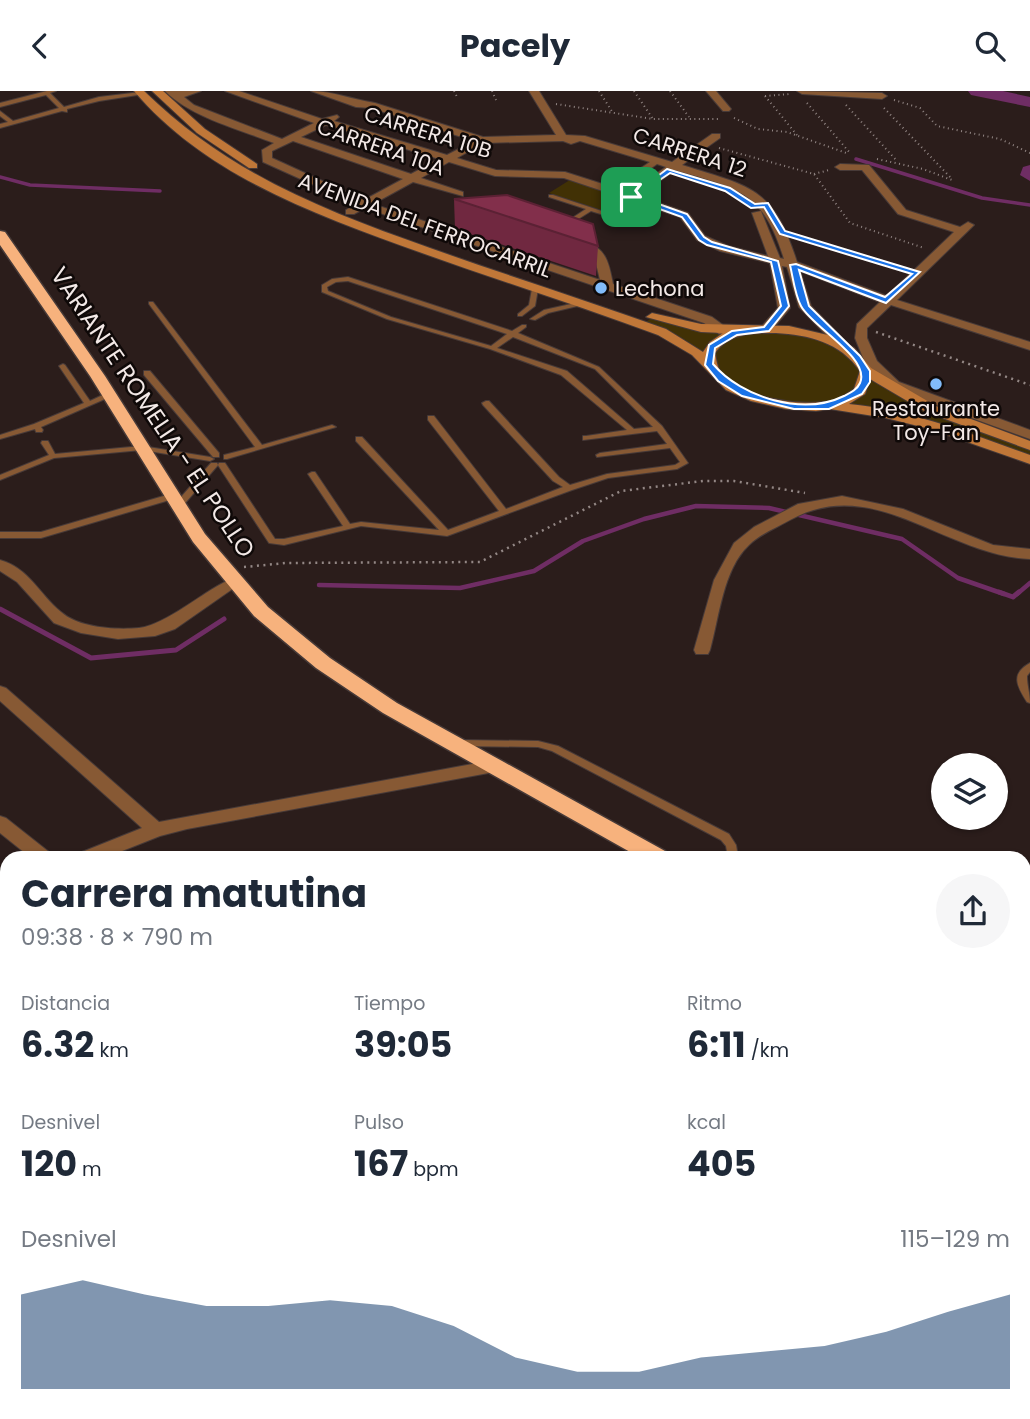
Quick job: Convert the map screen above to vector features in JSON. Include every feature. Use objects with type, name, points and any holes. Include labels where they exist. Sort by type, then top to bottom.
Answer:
[{"type":"highway","name":"VARIANTE ROMELIA - EL POLLO","points":[[0,235],[110,395],[174,502],[233,583],[274,623],[360,689],[646,851]]},
{"type":"main road","name":"AVENIDA DEL FERROCARRIL","points":[[157,91],[201,131],[241,159],[351,212],[652,317],[723,331],[766,329],[806,333],[842,345]]},
{"type":"main road","name":"AVENIDA DEL FERROCARRIL","points":[[140,92],[203,149],[275,191],[338,219],[675,338],[696,352],[732,387],[760,399],[794,406],[829,406]]},
{"type":"main road","points":[[712,370],[708,359],[712,347],[722,338],[743,331]]},
{"type":"main road","points":[[842,345],[857,357],[866,371],[931,409],[1030,446]]},
{"type":"main road","points":[[829,406],[859,392],[865,382],[866,371]]},
{"type":"main road","points":[[829,406],[905,416],[1030,460]]},
{"type":"street","points":[[173,94],[196,91]]},
{"type":"street","name":"CARRERA 10B","points":[[230,91],[323,122],[495,173],[552,172],[631,197],[684,215],[701,238],[710,243],[793,265],[886,300],[1030,346]]},
{"type":"street","points":[[316,91],[359,105]]},
{"type":"street","points":[[711,91],[726,109]]},
{"type":"street","points":[[800,92],[877,95]]},
{"type":"street","name":"CARRERA 10A","points":[[173,94],[284,139],[460,194]]},
{"type":"street","points":[[537,96],[562,137],[482,140],[372,104],[359,105],[284,139],[267,150],[267,160],[364,204],[708,320],[723,331]]},
{"type":"street","points":[[631,197],[716,136]]},
{"type":"street","name":"CARRERA 12","points":[[562,137],[652,165],[673,168]]},
{"type":"street","name":"CARRERA 12","points":[[562,137],[581,138],[673,168],[727,189],[760,206],[782,233],[805,307],[842,345]]},
{"type":"street","points":[[351,212],[482,140]]},
{"type":"street","points":[[612,191],[652,165]]},
{"type":"street","points":[[840,167],[865,167],[902,212],[965,228],[886,300],[861,327],[861,338],[871,362],[894,385],[1030,435]]},
{"type":"street","name":"CARRERA 12","points":[[760,206],[785,306],[766,329]]},
{"type":"street","points":[[428,225],[463,222]]},
{"type":"street","points":[[557,230],[598,250],[602,255],[607,285]]},
{"type":"street","points":[[702,650],[731,558],[754,533],[815,503],[845,500],[876,506],[937,526],[989,550],[1030,554]]},
{"type":"street","points":[[0,565],[23,577],[38,599],[66,624],[127,635],[145,634],[181,622],[233,583]]},
{"type":"street","points":[[0,692],[156,830]]},
{"type":"street","points":[[104,851],[156,830],[494,766]]},
{"type":"street","points":[[0,823],[35,851]]},
{"type":"lane","points":[[0,105],[50,92],[65,111]]},
{"type":"lane","points":[[0,126],[65,111],[96,98],[140,92]]},
{"type":"lane","points":[[0,113],[12,123]]},
{"type":"lane","points":[[551,196],[626,220]]},
{"type":"lane","points":[[557,230],[590,209]]},
{"type":"lane","points":[[147,373],[218,460],[272,541],[284,542],[361,524],[447,533],[607,476],[677,467],[684,463],[659,428],[597,368],[500,329],[348,279],[334,280],[324,286],[325,292],[389,318],[492,348],[564,373],[632,431]]},
{"type":"lane","points":[[520,314],[531,306],[535,289]]},
{"type":"lane","points":[[151,303],[260,448]]},
{"type":"lane","points":[[534,319],[546,311],[580,304]]},
{"type":"lane","points":[[531,306],[546,311]]},
{"type":"lane","points":[[500,329],[511,321]]},
{"type":"lane","points":[[492,348],[524,326]]},
{"type":"lane","points":[[64,366],[88,404]]},
{"type":"lane","points":[[0,437],[38,428],[110,395]]},
{"type":"lane","points":[[486,403],[556,479],[569,488]]},
{"type":"lane","points":[[431,418],[504,512]]},
{"type":"lane","points":[[0,478],[53,456],[142,448],[218,460],[332,427]]},
{"type":"lane","points":[[586,438],[659,428]]},
{"type":"lane","points":[[359,439],[447,533]]},
{"type":"lane","points":[[45,443],[53,456]]},
{"type":"lane","points":[[600,455],[670,446]]},
{"type":"lane","points":[[0,535],[41,535],[174,502],[218,460]]},
{"type":"lane","points":[[312,474],[347,526]]},
{"type":"lane","points":[[1030,666],[1022,675],[1022,687],[1030,700]]},
{"type":"lane","points":[[452,743],[529,744],[555,748],[725,837],[732,851]]},
{"type":"path","points":[[454,91],[458,99]]},
{"type":"path","points":[[492,91],[496,100]]},
{"type":"path","points":[[599,91],[614,114]]},
{"type":"path","points":[[634,91],[653,119]]},
{"type":"path","points":[[670,91],[690,119]]},
{"type":"path","points":[[537,96],[614,114],[653,119],[735,119],[758,129],[787,132],[798,137],[765,96],[800,92]]},
{"type":"path","points":[[835,94],[898,163]]},
{"type":"path","points":[[877,95],[920,108],[937,126],[1000,139],[1030,153]]},
{"type":"path","points":[[877,95],[953,180]]},
{"type":"path","points":[[807,104],[852,154]]},
{"type":"path","points":[[726,109],[735,119]]},
{"type":"path","points":[[705,144],[814,174],[849,223],[939,253]]},
{"type":"path","points":[[782,233],[918,273]]},
{"type":"path","points":[[861,327],[1030,385]]},
{"type":"path","points":[[248,566],[286,563],[480,562],[584,507],[621,491],[703,481],[734,481],[808,493]]},
{"type":"shaded area","points":[[573,178],[650,203],[629,219],[549,193]]},
{"type":"shaded area","points":[[652,317],[669,322],[825,338],[903,395],[1030,446],[1030,460],[905,416],[777,404],[732,387],[696,352],[643,325]]},
{"type":"building","points":[[507,195],[593,224],[598,246],[454,199]]},
{"type":"waterway","points":[[977,91],[1030,102]]},
{"type":"waterway","points":[[856,159],[982,198],[1030,205]]},
{"type":"waterway","points":[[0,177],[30,185],[160,191]]},
{"type":"waterway","points":[[319,585],[460,588],[534,571],[583,541],[644,519],[696,506],[769,508],[902,539],[958,578],[1004,594]]},
{"type":"waterway","points":[[1017,594],[1030,583]]},
{"type":"waterway","points":[[999,592],[1013,597],[1019,592]]},
{"type":"waterway","points":[[0,609],[91,658],[176,650],[224,619]]},
{"type":"place","name":"Lechona","points":[[601,288]]},
{"type":"place","name":"Restaurante Toy-Fan","points":[[936,384]]},
{"type":"route","points":[[669,171],[727,189],[754,206],[766,205],[782,233],[918,273],[886,300],[793,265],[805,307],[857,357],[866,371],[865,382],[859,392],[829,406],[794,406],[777,404],[745,394],[721,379],[712,370],[708,359],[716,342],[735,333],[766,329],[785,306],[774,261],[710,243],[701,238],[684,215],[631,197],[669,171]]}]
